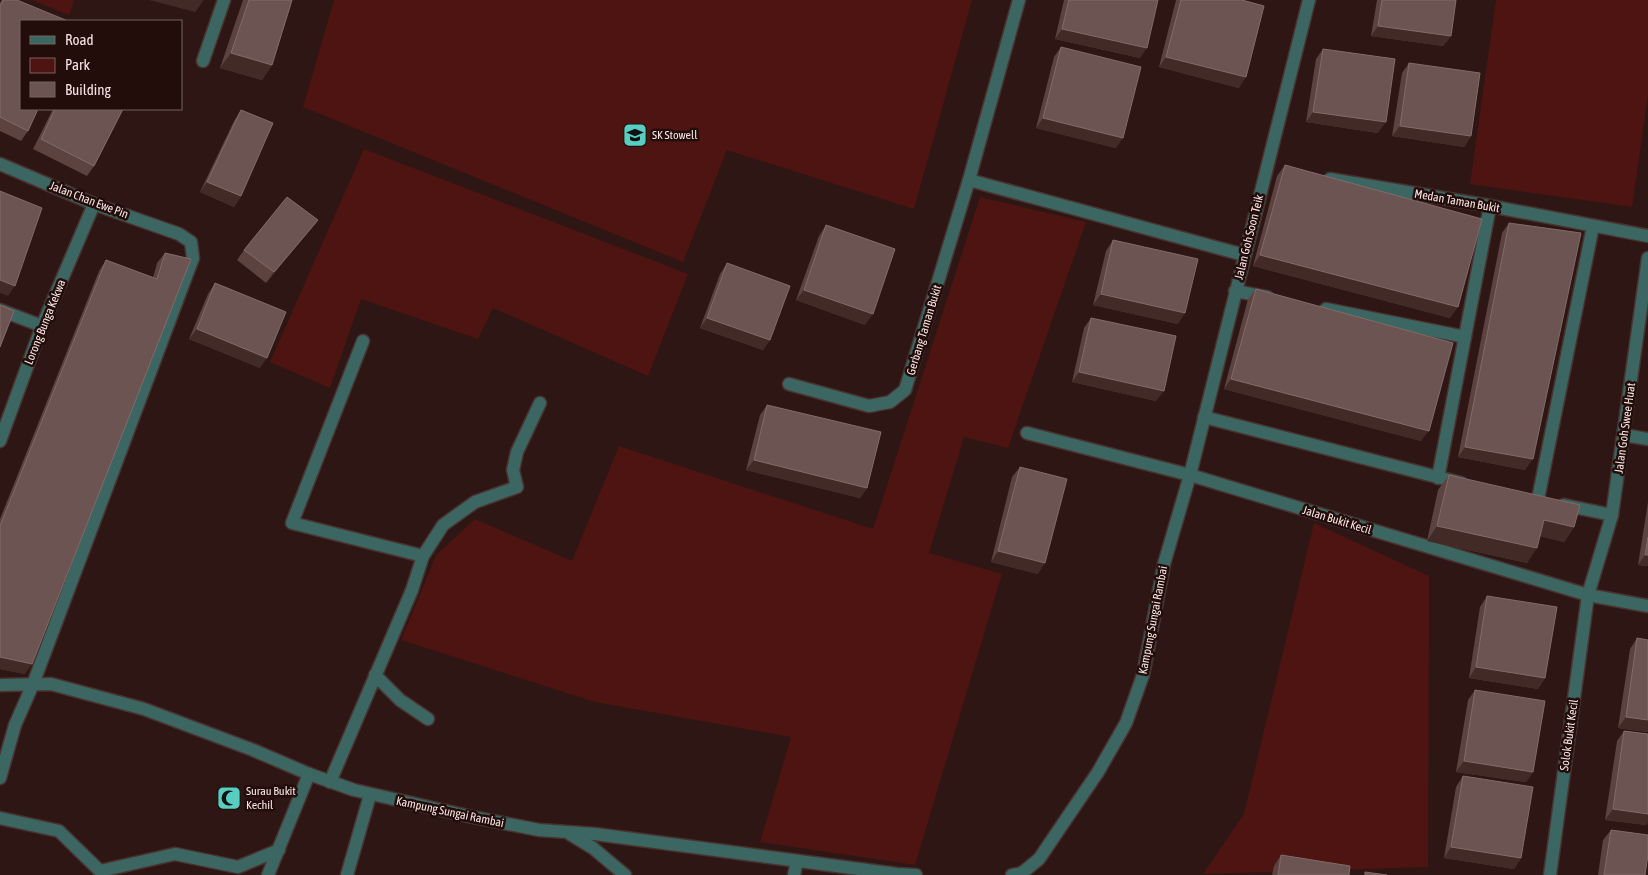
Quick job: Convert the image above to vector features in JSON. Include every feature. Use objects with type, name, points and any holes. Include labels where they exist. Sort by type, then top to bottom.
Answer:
[{"type":"street","points":[[203,62],[224,0]]},
{"type":"street","name":"Gerbang Taman Bukit","points":[[789,384],[869,406],[890,402],[906,390],[969,180],[1019,0]]},
{"type":"street","name":"Jalan Goh Soon Teik","points":[[1190,475],[1244,255],[1271,169],[1309,0]]},
{"type":"street","name":"Jalan Chan Ewe Pin","points":[[0,164],[94,204],[179,234],[191,242],[193,258],[33,684]]},
{"type":"street","name":"Medan Taman Bukit","points":[[1315,177],[1490,206],[1648,236]]},
{"type":"street","points":[[969,180],[1244,255]]},
{"type":"street","name":"Lorong Bunga Kekwa","points":[[1,436],[42,326],[94,204]]},
{"type":"street","points":[[1438,478],[1490,206]]},
{"type":"street","points":[[1593,226],[1542,500],[1612,515]]},
{"type":"street","name":"Jalan Goh Swee Huat","points":[[1588,595],[1612,515],[1648,258]]},
{"type":"street","points":[[1235,291],[1283,301]]},
{"type":"street","points":[[1312,306],[1465,337]]},
{"type":"street","points":[[0,310],[42,326]]},
{"type":"street","points":[[363,341],[292,523],[423,556]]},
{"type":"street","points":[[330,782],[412,590],[423,556],[443,525],[475,502],[517,487],[513,470],[517,452],[540,403]]},
{"type":"street","points":[[1204,416],[1438,478],[1474,485]]},
{"type":"street","name":"Jalan Bukit Kecil","points":[[1027,433],[1190,475],[1588,595],[1648,606]]},
{"type":"street","points":[[1624,435],[1648,439]]},
{"type":"street","name":"Kampung Sungai Rambai","points":[[1012,875],[1022,873],[1039,859],[1098,772],[1126,722],[1143,675],[1164,564],[1190,475]]},
{"type":"street","name":"Solok Bukit Kecil","points":[[1550,875],[1588,595]]},
{"type":"street","points":[[375,675],[400,700],[428,719]]},
{"type":"street","points":[[0,778],[15,725],[33,684]]},
{"type":"street","name":"Kampung Sungai Rambai","points":[[0,685],[51,684],[144,709],[253,750],[330,782],[370,794],[538,830],[595,834],[797,861],[828,870],[916,875]]},
{"type":"street","points":[[268,875],[308,774]]},
{"type":"street","points":[[348,875],[370,794]]},
{"type":"street","points":[[0,818],[59,831],[100,871],[175,854],[238,867],[279,850]]},
{"type":"street","points":[[568,833],[593,848],[625,875]]},
{"type":"street","points":[[794,875],[797,861]]},
{"type":"green space","points":[[32,0],[74,0],[69,15]]},
{"type":"green space","name":"SK Stowell","points":[[334,0],[972,0],[914,209],[727,150],[683,262],[303,107]]},
{"type":"green space","points":[[1496,0],[1648,0],[1648,95],[1632,207],[1470,184]]},
{"type":"green space","points":[[364,149],[688,274],[648,376],[493,308],[478,339],[361,299],[330,388],[270,362]]},
{"type":"green space","points":[[980,197],[1086,222],[1008,448],[964,437],[929,553],[1002,574],[915,865],[760,842],[791,737],[595,702],[401,640],[436,555],[475,519],[572,561],[619,446],[873,529]]},
{"type":"green space","points":[[1314,523],[1429,576],[1428,867],[1203,874],[1244,814]]},
{"type":"building","points":[[3,0],[17,0],[66,20],[20,20],[20,110],[38,110],[28,131],[0,117],[0,6]]},
{"type":"building","points":[[249,0],[292,0],[272,65],[231,53]]},
{"type":"building","points":[[1069,0],[1158,0],[1147,48],[1062,29]]},
{"type":"building","points":[[1181,0],[1242,0],[1264,6],[1246,77],[1166,57]]},
{"type":"building","points":[[1382,0],[1456,0],[1451,36],[1378,26]]},
{"type":"building","points":[[1061,47],[1141,67],[1123,138],[1043,118]]},
{"type":"building","points":[[1323,49],[1395,59],[1386,122],[1313,112]]},
{"type":"building","points":[[1409,63],[1480,73],[1471,136],[1400,126]]},
{"type":"building","points":[[55,110],[122,110],[94,166],[41,139]]},
{"type":"building","points":[[241,110],[273,123],[241,196],[207,182]]},
{"type":"building","points":[[1285,165],[1482,219],[1458,307],[1260,255]]},
{"type":"building","points":[[0,191],[42,208],[15,286],[0,280]]},
{"type":"building","points":[[287,197],[318,220],[274,272],[244,250]]},
{"type":"building","points":[[1509,223],[1581,233],[1533,459],[1465,447]]},
{"type":"building","points":[[826,225],[895,249],[873,314],[804,290]]},
{"type":"building","points":[[1113,240],[1198,259],[1185,313],[1101,294]]},
{"type":"building","points":[[165,253],[191,259],[32,664],[0,657],[0,526],[106,260],[157,279]]},
{"type":"building","points":[[727,263],[790,286],[770,340],[707,318]]},
{"type":"building","points":[[215,283],[286,312],[267,358],[197,329]]},
{"type":"building","points":[[1256,289],[1453,343],[1429,431],[1231,379]]},
{"type":"building","points":[[0,305],[14,311],[0,347]]},
{"type":"building","points":[[1091,318],[1176,336],[1164,391],[1079,372]]},
{"type":"building","points":[[767,405],[881,432],[867,488],[754,460]]},
{"type":"building","points":[[1020,467],[1067,479],[1045,563],[998,551]]},
{"type":"building","points":[[1449,475],[1580,505],[1574,527],[1544,520],[1537,548],[1437,526]]},
{"type":"building","points":[[1648,537],[1648,555],[1645,555]]},
{"type":"building","points":[[1487,596],[1557,607],[1545,678],[1476,667]]},
{"type":"building","points":[[1637,638],[1648,640],[1648,720],[1626,717]]},
{"type":"building","points":[[1475,690],[1545,701],[1533,772],[1464,761]]},
{"type":"building","points":[[1624,731],[1648,734],[1648,814],[1613,809]]},
{"type":"building","points":[[1463,776],[1533,787],[1521,858],[1451,847]]},
{"type":"building","points":[[1611,830],[1648,835],[1645,875],[1604,875]]},
{"type":"building","points":[[1281,855],[1350,866],[1349,875],[1278,875]]},
{"type":"building","points":[[1365,872],[1387,875],[1365,875]]},
{"type":"place","name":"SK Stowell","points":[[635,135]]},
{"type":"place","name":"Surau Bukit Kechil","points":[[229,798]]}]
